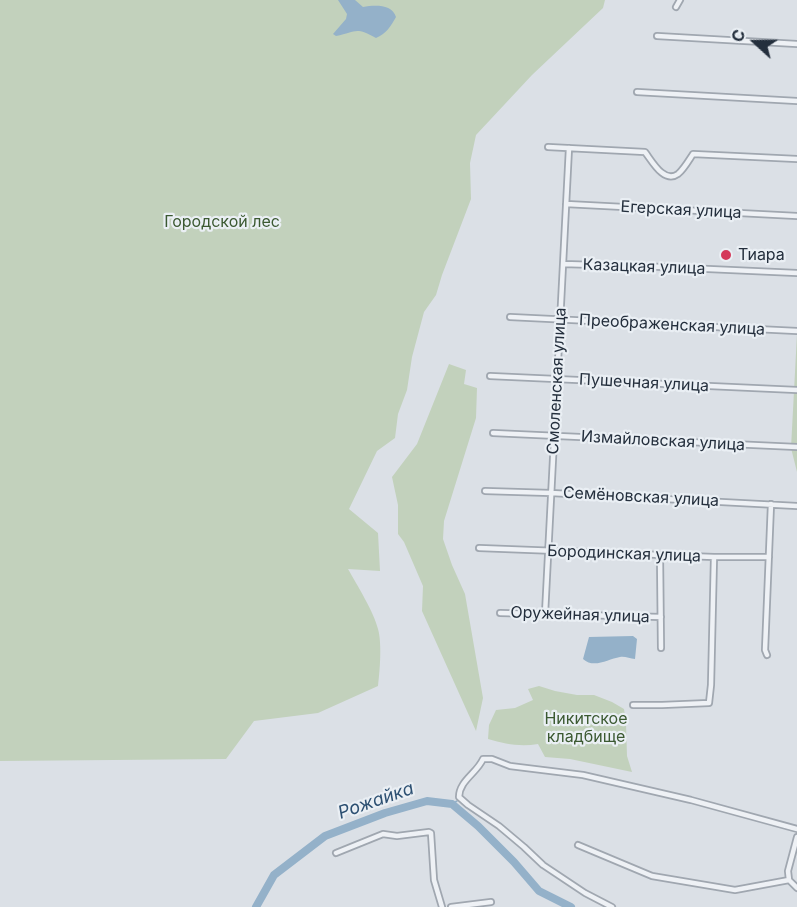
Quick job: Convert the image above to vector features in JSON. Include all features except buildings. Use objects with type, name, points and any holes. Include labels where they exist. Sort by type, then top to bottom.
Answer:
[{"type":"street","points":[[676,7],[680,0]]},
{"type":"street","points":[[657,36],[797,44]]},
{"type":"street","points":[[637,92],[797,101]]},
{"type":"street","points":[[548,147],[645,152],[663,175],[669,177],[677,175],[693,154],[797,159]]},
{"type":"street","name":"Смоленская улица","points":[[544,614],[569,148]]},
{"type":"street","name":"Егерская улица","points":[[566,204],[797,216]]},
{"type":"street","name":"Казацкая улица","points":[[563,264],[797,273]]},
{"type":"street","name":"Преображенская улица","points":[[510,317],[797,332]]},
{"type":"street","name":"Пушечная улица","points":[[490,376],[797,390]]},
{"type":"street","name":"Измайловская улица","points":[[493,433],[797,448]]},
{"type":"street","points":[[797,441],[797,448]]},
{"type":"street","name":"Семёновская улица","points":[[485,491],[797,506]]},
{"type":"street","points":[[767,655],[765,650],[771,504]]},
{"type":"street","name":"Бородинская улица","points":[[479,548],[769,557]]},
{"type":"street","points":[[660,555],[661,648]]},
{"type":"street","points":[[633,705],[709,703],[714,557]]},
{"type":"street","name":"Оружейная улица","points":[[500,613],[661,617]]},
{"type":"street","points":[[612,907],[543,865],[499,826],[459,797],[462,785],[480,766],[483,759],[492,759],[510,766],[584,775],[691,800],[797,829]]},
{"type":"street","points":[[336,853],[383,834],[397,836],[431,833],[434,880],[442,907]]},
{"type":"street","points":[[797,837],[788,871],[789,880],[797,888]]},
{"type":"street","points":[[578,845],[652,876],[735,890],[789,880]]},
{"type":"street","points":[[451,907],[491,902]]},
{"type":"green space","name":"Городской лес","points":[[0,0],[605,0],[603,8],[532,75],[476,135],[470,163],[471,199],[436,295],[424,312],[412,357],[407,390],[398,414],[395,438],[377,451],[349,509],[378,533],[380,571],[348,569],[378,629],[380,665],[378,686],[318,713],[254,721],[226,759],[0,761]]},
{"type":"green space","points":[[797,334],[797,472],[791,448]]},
{"type":"green space","points":[[449,364],[466,370],[464,384],[477,388],[476,418],[444,521],[443,539],[465,594],[483,698],[476,731],[422,611],[423,586],[404,542],[398,534],[398,505],[392,477],[417,444]]},
{"type":"green space","name":"Никитское кладбище","points":[[539,686],[577,695],[594,695],[624,709],[627,756],[632,772],[570,759],[545,757],[538,744],[513,744],[488,739],[489,725],[496,710],[515,708],[533,700],[528,689]]},
{"type":"water","points":[[338,0],[355,0],[363,7],[387,8],[396,17],[390,27],[376,38],[359,31],[336,36],[333,34],[346,19],[347,14]]},
{"type":"water","points":[[633,636],[637,639],[635,659],[620,657],[592,663],[583,659],[589,637]]},
{"type":"waterway","name":"Рожайка","points":[[256,907],[274,875],[325,836],[385,813],[427,801],[452,804],[478,826],[539,891],[571,907]]},
{"type":"waterway","name":"Рожайка","points":[[452,804],[457,801]]},
{"type":"place","name":"Тиара","points":[[726,255]]}]
